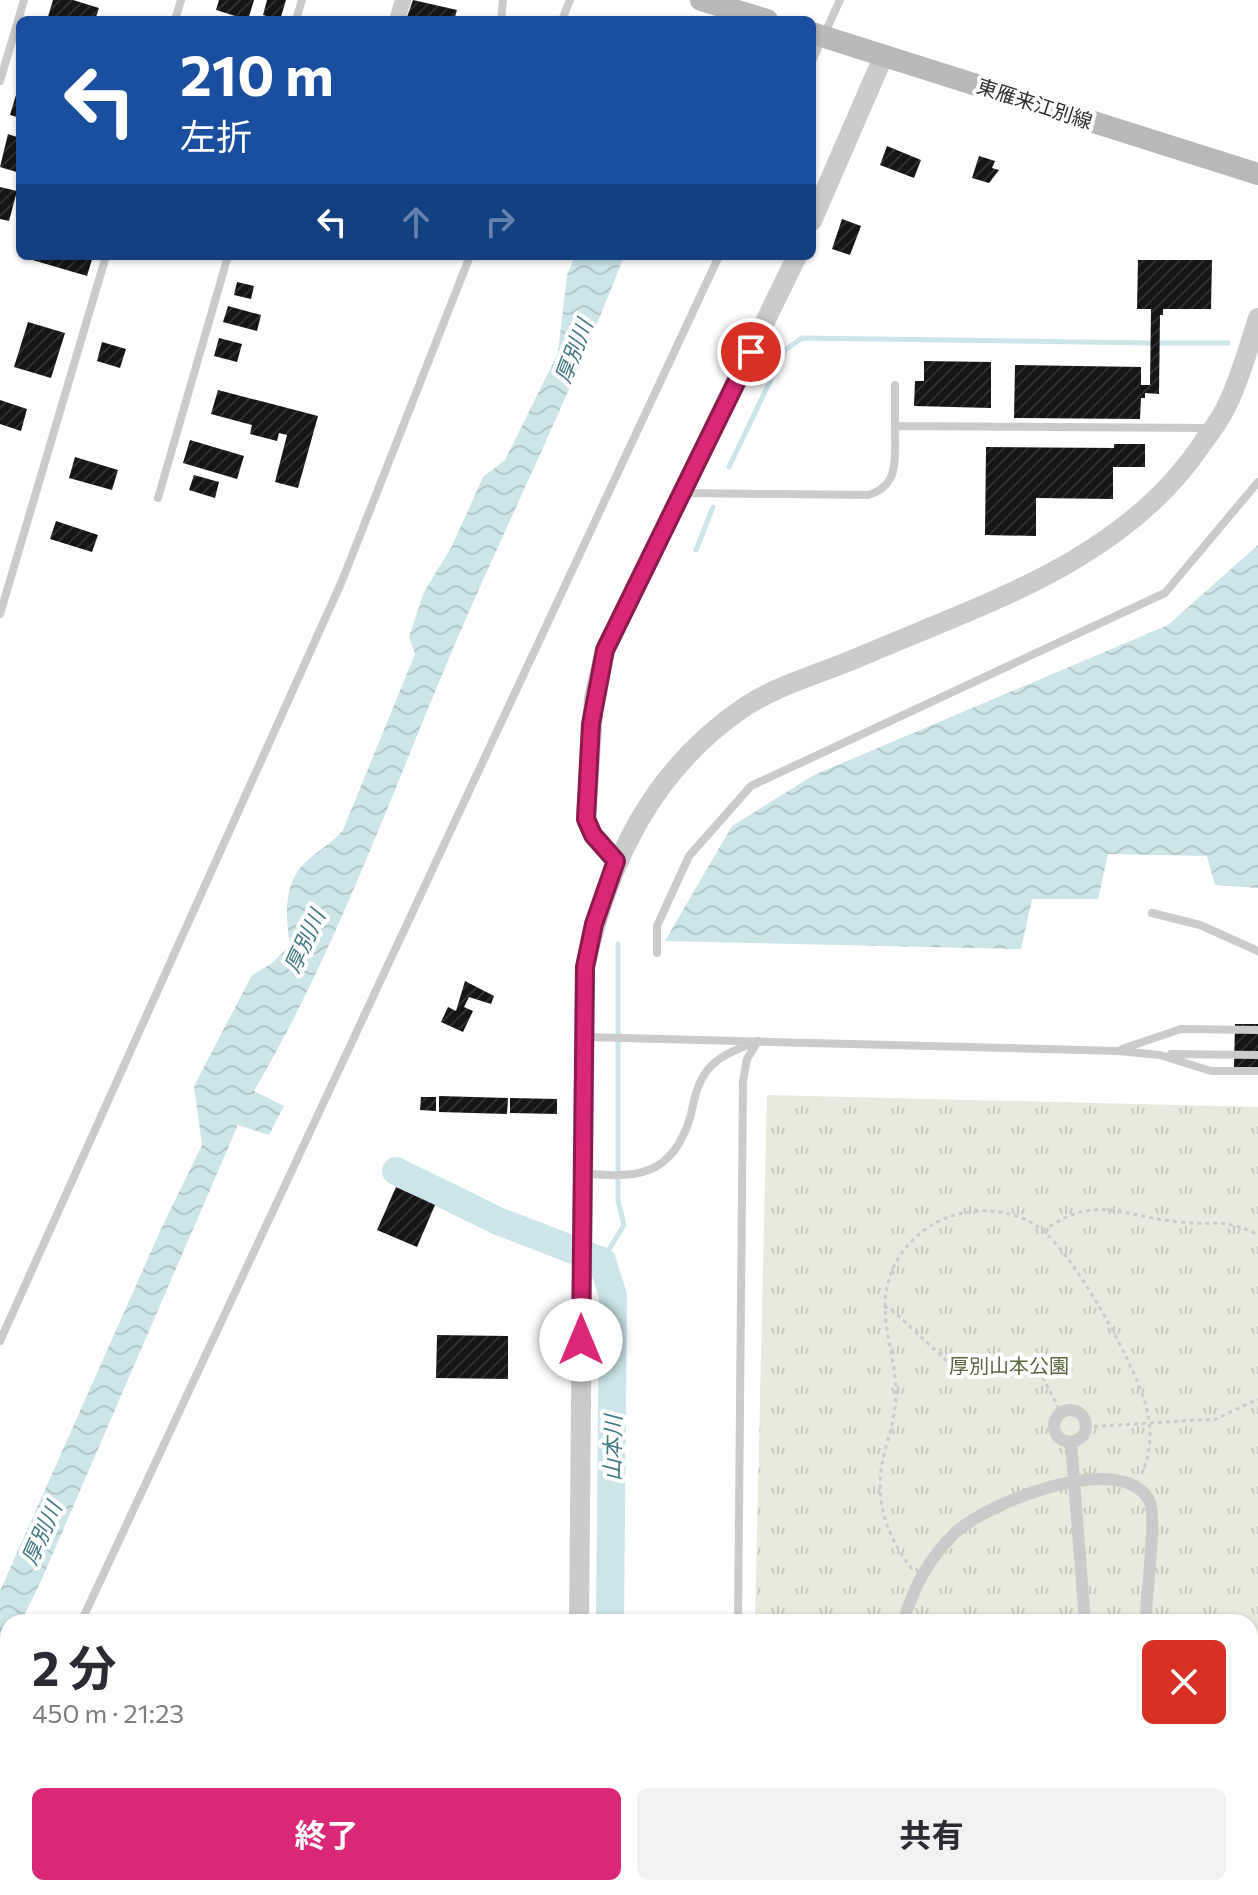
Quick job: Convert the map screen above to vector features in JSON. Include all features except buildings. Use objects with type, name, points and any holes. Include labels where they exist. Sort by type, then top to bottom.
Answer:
[{"type":"main road","points":[[701,0],[754,16]]},
{"type":"main road","name":"東雁来江別線","points":[[818,35],[1258,174]]},
{"type":"street","points":[[816,212],[884,55]]},
{"type":"street","points":[[616,861],[593,835],[586,819],[594,698],[605,650],[795,260]]},
{"type":"street","points":[[579,1614],[582,1230],[592,1174],[592,1038],[585,967],[594,924],[616,861],[672,772],[747,705],[1050,574],[1109,539],[1149,508],[1190,462],[1227,406],[1258,318]]},
{"type":"street","points":[[1069,1409],[1079,1412],[1086,1427],[1082,1436],[1071,1442],[1061,1439],[1055,1431],[1055,1420],[1061,1413],[1069,1409]]},
{"type":"street","points":[[1071,1442],[1084,1614]]},
{"type":"street","points":[[906,1614],[919,1577],[958,1530],[1057,1483],[1122,1479],[1135,1485],[1153,1511],[1147,1614]]},
{"type":"lane","points":[[818,35],[840,0]]},
{"type":"lane","points":[[0,81],[16,27]]},
{"type":"lane","points":[[0,614],[105,260]]},
{"type":"lane","points":[[158,498],[227,260]]},
{"type":"lane","points":[[0,1341],[342,581],[468,260]]},
{"type":"lane","points":[[85,1614],[717,260]]},
{"type":"lane","points":[[682,493],[868,495],[882,491],[894,475],[895,385]]},
{"type":"lane","points":[[895,426],[1213,428]]},
{"type":"lane","points":[[657,953],[657,926],[689,856],[751,786],[1165,593],[1258,482]]},
{"type":"lane","points":[[1152,913],[1200,925],[1258,951]]},
{"type":"lane","points":[[1118,1051],[1181,1029],[1258,1030]]},
{"type":"lane","points":[[592,1038],[1118,1051],[1160,1055],[1258,1055]]},
{"type":"lane","points":[[592,1174],[638,1175],[674,1155],[684,1137],[698,1086],[706,1072],[726,1054],[758,1041]]},
{"type":"lane","points":[[738,1614],[743,1081],[747,1059],[758,1041]]},
{"type":"lane","points":[[1160,1055],[1211,1071],[1258,1071]]},
{"type":"path","points":[[1043,1231],[1080,1210],[1100,1207],[1180,1223],[1233,1222],[1258,1235]]},
{"type":"path","points":[[919,1577],[890,1536],[879,1498],[885,1450],[896,1408],[894,1356],[884,1307],[893,1268],[906,1246],[925,1229],[952,1215],[983,1210],[1002,1213],[1043,1231],[1068,1258],[1135,1374],[1149,1424],[1148,1458],[1135,1485]]},
{"type":"path","points":[[884,1307],[890,1308],[962,1375],[995,1368],[996,1374],[1036,1364],[1061,1413]]},
{"type":"path","points":[[1086,1427],[1216,1419],[1258,1399]]},
{"type":"green space","name":"厚別山本公園","points":[[767,1095],[1258,1107],[1258,1614],[755,1614]]},
{"type":"water","name":"厚別川","points":[[573,260],[622,260],[568,392],[467,616],[342,916],[286,1034],[254,1091],[284,1106],[269,1135],[238,1125],[41,1581],[25,1614],[0,1614],[0,1591],[161,1229],[202,1145],[194,1086],[252,975],[271,964],[290,945],[287,904],[295,875],[343,830],[415,654],[409,637],[424,592],[452,546],[483,477],[505,460],[558,353],[567,275]]},
{"type":"water","points":[[1258,545],[1258,888],[1215,885],[1207,856],[1108,854],[1098,899],[1032,899],[1021,949],[665,941],[732,826],[814,775],[1168,625]]},
{"type":"pier","points":[[673,0],[727,0],[723,16],[667,16]]},
{"type":"waterway","points":[[729,467],[785,350],[802,338],[1150,343]]},
{"type":"waterway","points":[[1157,343],[1228,343]]},
{"type":"waterway","points":[[696,550],[713,507]]},
{"type":"waterway","points":[[602,1261],[624,1225],[618,1201],[618,944]]},
{"type":"waterway","name":"山本川","points":[[396,1171],[498,1221],[602,1261],[613,1296],[610,1614]]},
{"type":"route","points":[[581,1340],[585,967],[594,924],[616,861],[593,835],[586,819],[588,749],[594,698],[605,650],[751,352]]}]
